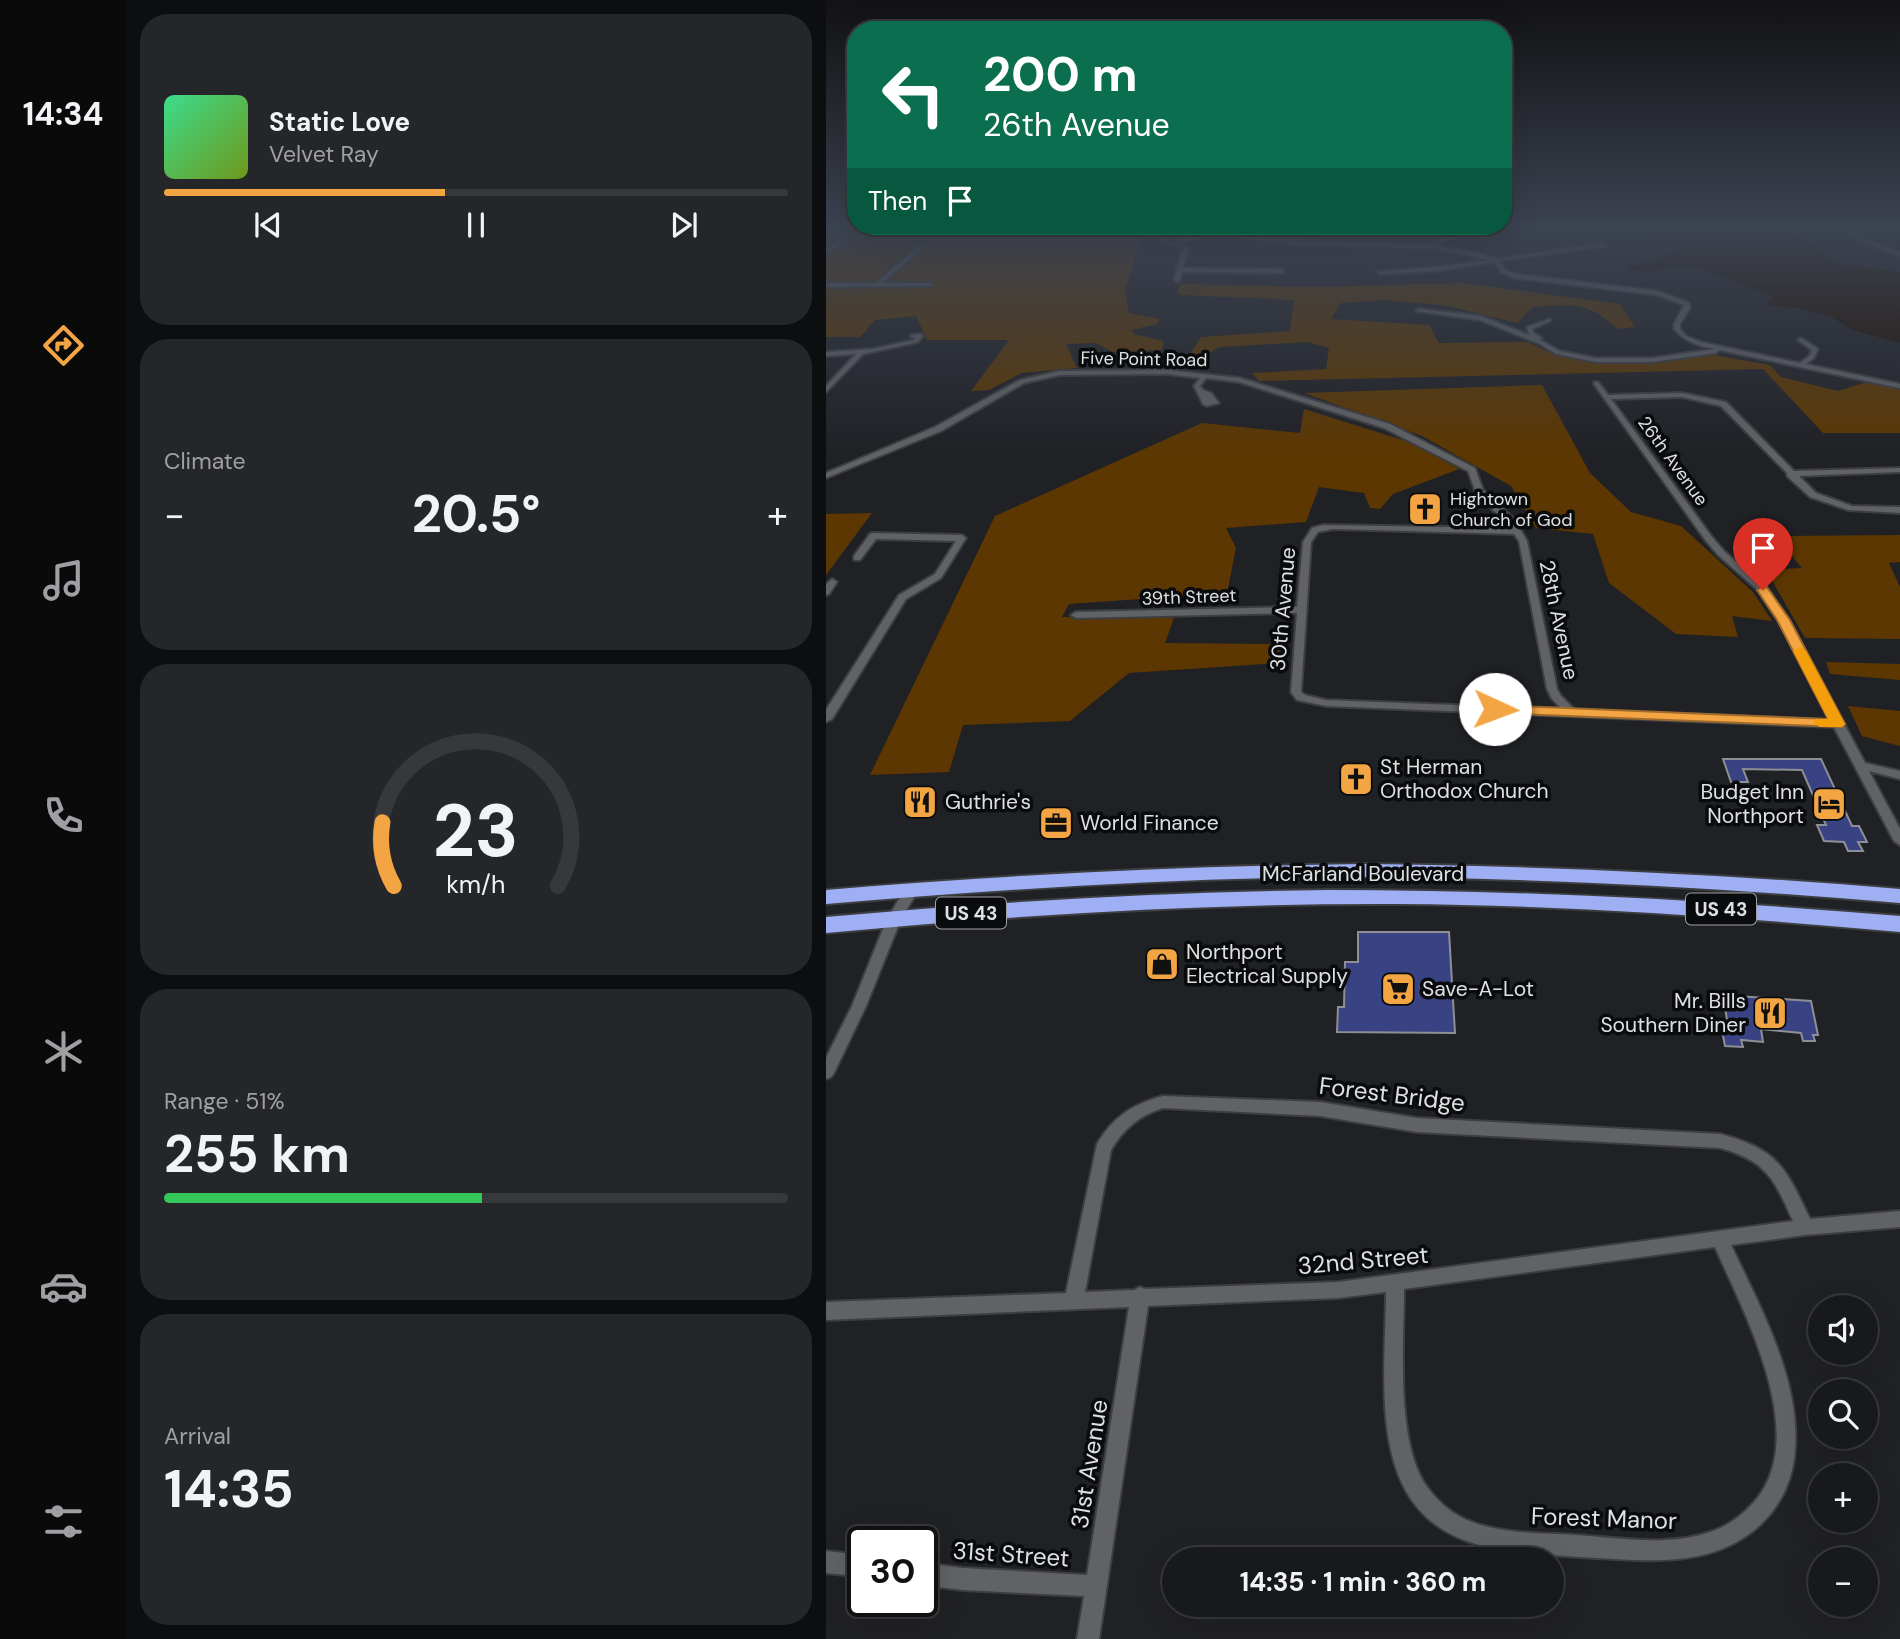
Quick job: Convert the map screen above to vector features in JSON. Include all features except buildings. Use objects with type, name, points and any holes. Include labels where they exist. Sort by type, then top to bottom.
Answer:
[{"type":"highway","name":"McFarland Boulevard","points":[[826,897],[1175,873],[1467,869],[1632,876],[1900,896]]},
{"type":"highway","name":"McFarland Boulevard","points":[[826,925],[1134,902],[1353,897],[1621,903],[1900,924]]},
{"type":"street","points":[[1684,302],[1688,306],[1677,324],[1679,332],[1693,342],[1719,350],[1900,386]]},
{"type":"street","points":[[1419,311],[1481,318],[1564,355],[1613,362],[1660,360],[1719,350]]},
{"type":"street","points":[[1546,345],[1531,334],[1529,328],[1548,320]]},
{"type":"street","points":[[826,354],[860,354],[916,341],[920,336],[914,336]]},
{"type":"street","points":[[1800,366],[1815,352],[1810,344],[1801,340]]},
{"type":"street","points":[[826,390],[860,354]]},
{"type":"street","name":"Five Point Road","points":[[826,476],[938,429],[1010,386],[1036,376],[1060,373],[1205,375],[1240,380],[1387,426],[1450,456],[1472,470],[1479,491],[1518,531]]},
{"type":"street","points":[[1205,375],[1197,386],[1209,400]]},
{"type":"street","points":[[826,378],[837,377]]},
{"type":"street","name":"26th Avenue","points":[[1596,383],[1721,553],[1752,578],[1767,595],[1783,620],[1900,841]]},
{"type":"street","points":[[1607,397],[1682,395],[1723,404],[1790,474],[1821,499],[1851,508],[1900,510]]},
{"type":"street","points":[[1790,474],[1900,470]]},
{"type":"street","name":"30th Avenue","points":[[1518,531],[1338,526],[1318,528],[1311,532],[1307,542],[1296,692],[1301,698],[1326,703],[1571,712]]},
{"type":"street","name":"28th Avenue","points":[[1518,531],[1526,557],[1552,689],[1571,712]]},
{"type":"street","points":[[826,719],[902,597],[938,576],[962,538],[873,536],[857,558]]},
{"type":"street","name":"39th Street","points":[[1076,615],[1302,610]]},
{"type":"street","points":[[1571,712],[1837,724]]},
{"type":"street","points":[[1859,765],[1900,775]]},
{"type":"street","points":[[826,1073],[859,1006],[894,919],[912,889]]},
{"type":"street","name":"Forest Bridge","points":[[1074,1300],[1102,1149],[1125,1118],[1143,1107],[1163,1102],[1320,1110],[1417,1125],[1720,1141],[1762,1155],[1777,1170],[1805,1227]]},
{"type":"street","name":"32nd Street","points":[[826,1311],[1140,1296],[1338,1290],[1805,1227],[1900,1219]]},
{"type":"street","name":"Forest Manor","points":[[1395,1282],[1397,1436],[1402,1462],[1414,1487],[1431,1508],[1454,1525],[1479,1535],[1533,1543],[1667,1550],[1693,1548],[1717,1540],[1758,1513],[1777,1482],[1786,1446],[1786,1420],[1781,1395],[1758,1324],[1720,1239]]},
{"type":"street","name":"31st Avenue","points":[[1088,1639],[1140,1296]]},
{"type":"street","points":[[826,1562],[847,1564]]},
{"type":"street","name":"31st Street","points":[[938,1576],[1096,1586]]},
{"type":"shaded area","points":[[826,302],[1127,302],[1129,313],[1160,319],[1157,324],[1131,330],[1134,334],[1164,341],[1162,350],[1113,352],[1095,343],[1066,344],[1077,368],[1022,373],[989,390],[971,391],[1009,340],[927,340],[916,316],[875,320],[860,337],[826,337]]},
{"type":"shaded area","points":[[1294,302],[1349,302],[1341,303],[1331,319],[1429,325],[1439,343],[1528,342],[1556,356],[1614,363],[1667,361],[1708,354],[1770,365],[1781,377],[1838,391],[1867,382],[1900,388],[1900,433],[1823,433],[1763,369],[1259,381],[1252,373],[1326,369],[1329,348],[1308,342],[1219,347],[1205,356],[1201,368],[1182,367],[1201,337],[1290,331]]},
{"type":"shaded area","points":[[1411,302],[1609,302],[1620,304],[1635,327],[1618,329],[1597,313],[1578,306],[1533,307],[1517,323],[1448,306]]},
{"type":"shaded area","points":[[1769,302],[1900,302],[1900,343],[1852,330],[1833,318],[1799,308],[1764,305]]},
{"type":"shaded area","points":[[1542,385],[1590,473],[1631,512],[1681,526],[1753,592],[1772,621],[1732,616],[1738,637],[1676,634],[1609,583],[1593,534],[1536,528],[1511,486],[1422,436],[1304,393]]},
{"type":"shaded area","points":[[1304,409],[1412,443],[1459,469],[1393,494],[1380,509],[1370,508],[1364,493],[1319,487],[1306,522],[1226,528],[1236,548],[1227,593],[1069,604],[1062,617],[1174,618],[1165,643],[1281,644],[1278,663],[1129,673],[1070,721],[963,725],[949,772],[870,775],[995,516],[1202,423],[1300,433]]},
{"type":"shaded area","points":[[872,513],[826,575],[826,514]]},
{"type":"shaded area","points":[[1900,535],[1900,562],[1889,563],[1900,587],[1900,639],[1805,638],[1766,570],[1802,568],[1775,536]]},
{"type":"shaded area","points":[[1826,662],[1900,664],[1900,680],[1830,674]]},
{"type":"shaded area","points":[[1848,706],[1900,711],[1900,746],[1862,736]]},
{"type":"slow traffic","points":[[1800,651],[1837,724],[1820,723]]},
{"type":"place","name":"Hightown Church of God","points":[[1425,509]]},
{"type":"place","name":"St Herman Orthodox Church","points":[[1356,779]]},
{"type":"place","name":"Guthrie's","points":[[920,802]]},
{"type":"place","name":"Budget Inn Northport","points":[[1829,804]]},
{"type":"place","name":"World Finance","points":[[1056,823]]},
{"type":"place","name":"Northport Electrical Supply","points":[[1162,964]]},
{"type":"place","name":"Save-A-Lot","points":[[1398,989]]},
{"type":"place","name":"Mr. Bills Southern Diner","points":[[1770,1013]]},
{"type":"route","points":[[1495,709],[1837,724],[1783,620],[1763,590]]}]
